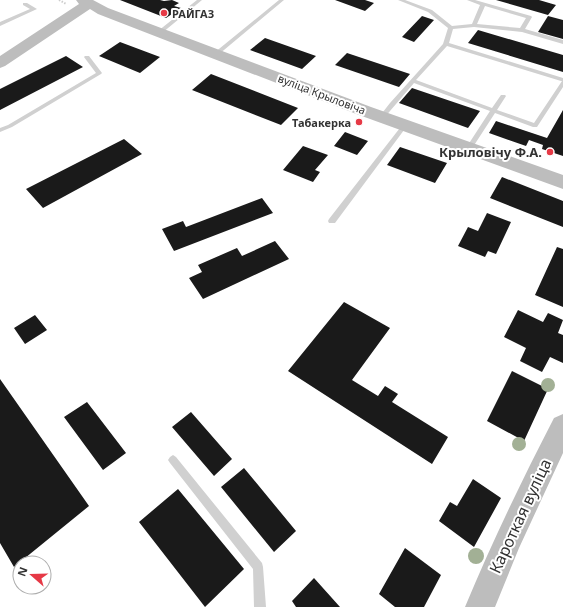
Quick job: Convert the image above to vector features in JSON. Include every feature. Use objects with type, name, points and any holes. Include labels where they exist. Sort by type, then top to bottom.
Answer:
[{"type":"main road","name":"вуліца Крыловіча","points":[[86,2],[216,54],[382,117],[563,182]]},
{"type":"main road","points":[[0,63],[86,2]]},
{"type":"main road","name":"Кароткая вуліца","points":[[480,607],[495,568],[522,509],[563,426]]},
{"type":"lane","points":[[160,32],[200,0]]},
{"type":"lane","points":[[216,54],[282,0]]},
{"type":"lane","points":[[400,0],[430,11],[450,28],[474,25],[522,30],[563,42]]},
{"type":"lane","points":[[468,0],[529,17],[522,30]]},
{"type":"lane","points":[[0,24],[34,9],[25,4]]},
{"type":"lane","points":[[474,25],[483,4]]},
{"type":"lane","points":[[382,117],[446,44],[450,28]]},
{"type":"lane","points":[[446,44],[563,80]]},
{"type":"lane","points":[[0,130],[10,126],[99,73],[86,57]]},
{"type":"lane","points":[[413,81],[535,126],[563,83]]},
{"type":"lane","points":[[469,148],[503,96]]},
{"type":"lane","points":[[332,221],[405,125]]},
{"type":"lane","points":[[173,460],[258,567],[260,607]]},
{"type":"building","name":"РАЙГАЗ","points":[[120,0],[172,0],[179,3],[174,6],[181,8],[166,18]]},
{"type":"building","points":[[335,0],[365,0],[374,3],[365,11]]},
{"type":"building","points":[[496,0],[539,0],[556,5],[548,15]]},
{"type":"building","points":[[422,16],[434,20],[414,42],[402,37]]},
{"type":"building","points":[[548,16],[563,20],[563,39],[538,32]]},
{"type":"building","points":[[478,30],[563,55],[563,72],[468,43]]},
{"type":"building","points":[[265,38],[316,56],[302,69],[250,50]]},
{"type":"building","points":[[120,42],[160,57],[140,73],[99,56]]},
{"type":"building","points":[[347,53],[410,74],[399,87],[335,65]]},
{"type":"building","points":[[66,56],[83,67],[0,110],[0,89]]},
{"type":"building","points":[[211,74],[298,108],[281,125],[192,90]]},
{"type":"building","points":[[412,88],[480,111],[468,128],[399,103]]},
{"type":"building","points":[[563,110],[563,156],[542,149],[543,145],[529,140],[526,146],[489,133],[496,121],[547,138]]},
{"type":"building","points":[[345,132],[368,141],[357,155],[334,146]]},
{"type":"building","points":[[124,139],[142,154],[43,208],[26,189]]},
{"type":"building","points":[[303,146],[328,155],[315,170],[320,172],[313,182],[283,170]]},
{"type":"building","points":[[400,147],[447,163],[435,183],[387,165]]},
{"type":"building","points":[[502,177],[563,201],[563,227],[490,198]]},
{"type":"building","points":[[262,198],[273,213],[174,251],[162,229],[183,221],[186,227]]},
{"type":"building","points":[[487,213],[511,222],[496,254],[488,251],[485,257],[458,246],[468,227],[478,231]]},
{"type":"building","points":[[275,241],[289,259],[203,299],[189,278],[202,272],[198,265],[237,248],[242,256]]},
{"type":"building","points":[[557,247],[563,249],[563,307],[535,295]]},
{"type":"building","points":[[344,302],[390,328],[352,380],[378,396],[385,386],[398,394],[392,402],[448,437],[432,464],[288,371]]},
{"type":"building","points":[[518,310],[543,322],[548,313],[563,320],[558,333],[563,335],[563,363],[550,357],[542,372],[520,361],[526,348],[504,337]]},
{"type":"building","points":[[35,315],[47,330],[25,344],[14,328]]},
{"type":"building","points":[[512,371],[548,389],[524,441],[487,421]]},
{"type":"building","points":[[0,379],[89,506],[29,555],[12,555],[12,564],[0,543]]},
{"type":"building","points":[[87,402],[126,453],[103,470],[64,417]]},
{"type":"building","points":[[191,412],[232,459],[214,476],[172,427]]},
{"type":"building","points":[[244,468],[296,531],[274,552],[221,487]]},
{"type":"building","points":[[473,479],[501,498],[474,547],[439,521],[450,502],[457,506]]},
{"type":"building","points":[[178,489],[244,569],[205,607],[139,522]]},
{"type":"building","points":[[405,548],[441,575],[424,607],[395,607],[379,594]]},
{"type":"building","points":[[314,578],[340,607],[296,607],[292,601]]},
{"type":"place","name":"РАЙГАЗ","points":[[164,13]]},
{"type":"place","name":"Табакерка","points":[[359,122]]},
{"type":"place","name":"Крыловічу Ф.А.","points":[[550,152]]}]
